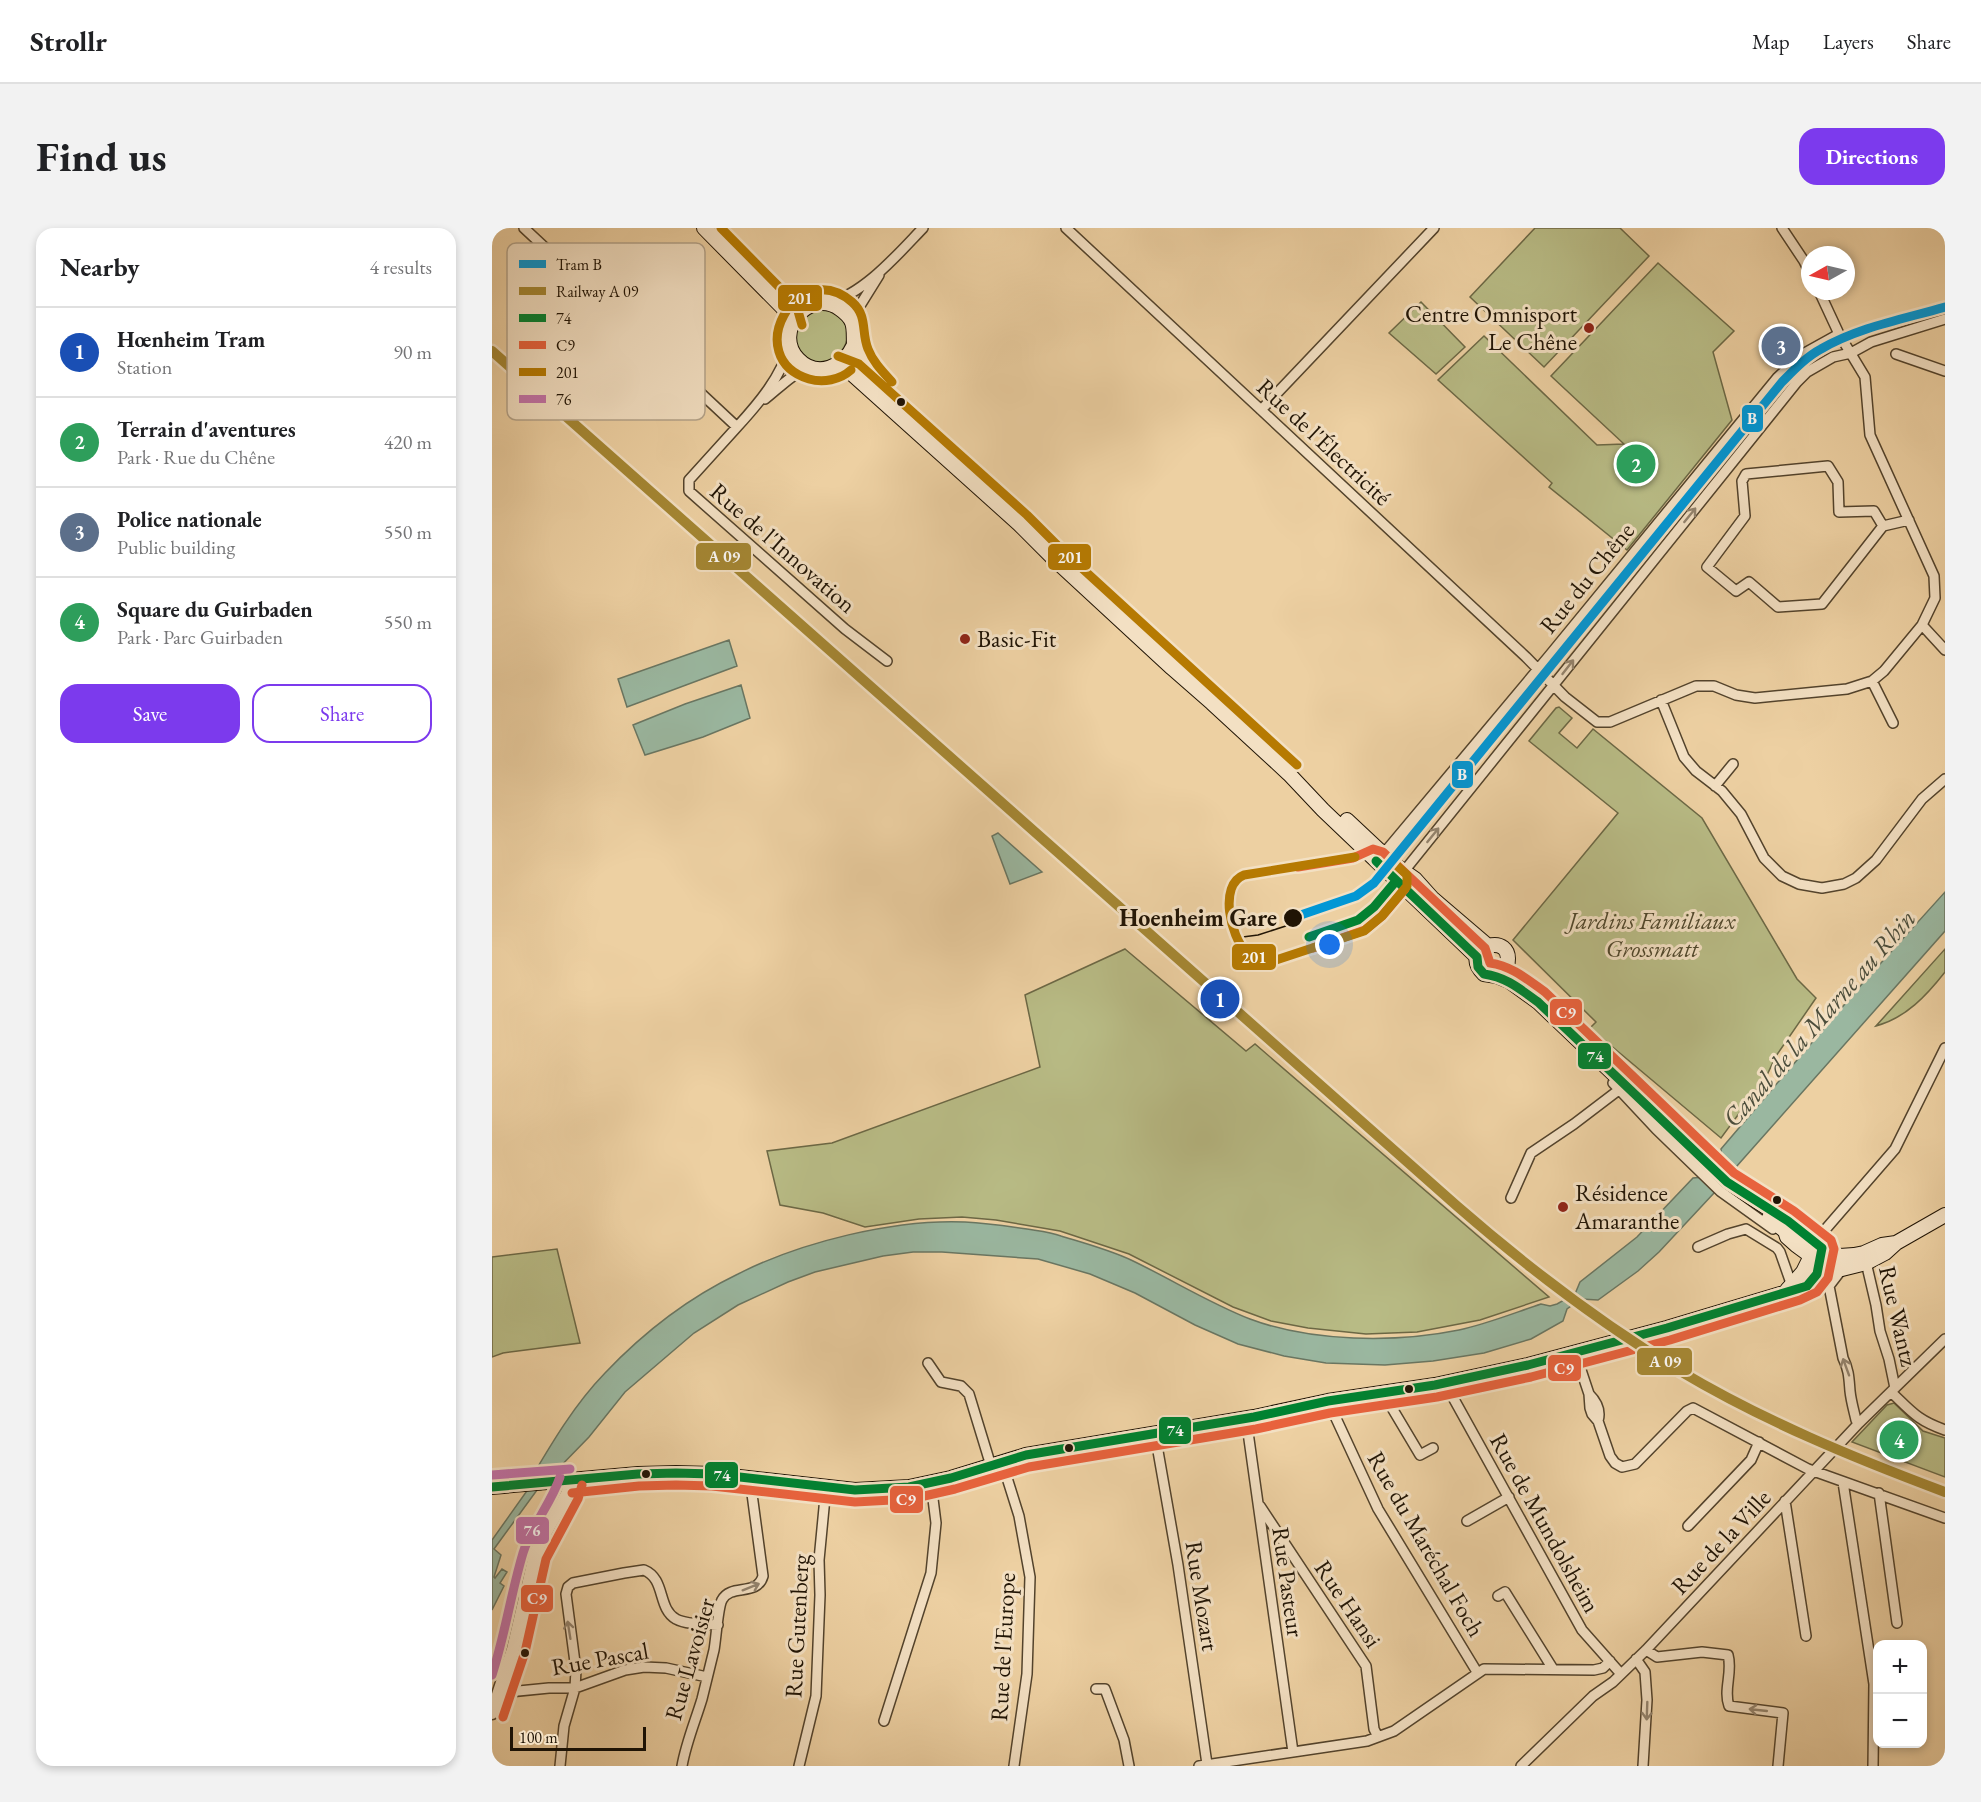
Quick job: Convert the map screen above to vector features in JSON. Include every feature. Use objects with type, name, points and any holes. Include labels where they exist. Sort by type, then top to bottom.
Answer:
[{"type":"main road","points":[[704,228],[783,308],[790,328],[790,345],[798,359],[818,369],[834,367],[850,355],[854,345],[855,337],[851,320],[837,307],[828,303],[819,303],[803,309],[790,328]]},
{"type":"main road","points":[[728,250],[803,309]]},
{"type":"main road","points":[[854,345],[864,369],[929,442]]},
{"type":"main road","points":[[834,367],[851,374],[1019,524],[1057,550],[1107,595],[1174,658],[1212,703],[1289,774],[1323,810],[1400,876],[1477,957]]},
{"type":"main road","points":[[1400,876],[1415,879],[1432,898],[1487,945]]},
{"type":"main road","points":[[1487,945],[1497,945],[1508,956],[1502,971],[1488,976],[1480,971],[1477,957],[1482,948],[1487,945]]},
{"type":"main road","points":[[1502,971],[1533,992],[1538,1002],[1697,1162],[1785,1231],[1787,1238],[1842,1269],[1865,1258],[1882,1245],[1896,1243],[1945,1215]]},
{"type":"main road","points":[[1726,1186],[1788,1221],[1818,1255],[1865,1258]]},
{"type":"main road","points":[[492,1487],[638,1474],[676,1473],[713,1474],[855,1490],[885,1490],[931,1483],[1033,1454],[1245,1418],[1328,1401],[1445,1383],[1528,1365],[1666,1328],[1789,1288],[1818,1255]]},
{"type":"street","points":[[524,228],[540,243]]},
{"type":"street","points":[[851,320],[882,271],[923,228]]},
{"type":"street","name":"Rue de l'Électricité","points":[[1066,228],[1565,698],[1597,722],[1610,722],[1662,700]]},
{"type":"street","points":[[1261,410],[1434,228]]},
{"type":"street","points":[[1782,228],[1801,256]]},
{"type":"street","points":[[828,303],[840,300],[882,271]]},
{"type":"street","points":[[1823,300],[1839,334],[1865,377],[1870,435],[1934,576],[1935,598],[1922,625],[1884,671],[1872,681],[1847,689],[1755,698],[1736,695],[1714,686],[1696,686],[1662,700],[1684,757],[1741,814],[1764,858],[1782,876],[1799,884],[1822,888],[1844,884],[1862,872],[1876,860],[1922,799],[1945,779]]},
{"type":"street","name":"Rue du Chêne","points":[[1400,876],[1797,382],[1819,364],[1833,357],[1851,353],[1871,342],[1945,320]]},
{"type":"street","name":"Rue du Chêne","points":[[1380,858],[1777,378],[1803,354],[1839,334]]},
{"type":"street","points":[[756,406],[782,369],[790,345]]},
{"type":"street","points":[[1896,354],[1945,371]]},
{"type":"street","points":[[756,406],[802,370],[810,367]]},
{"type":"street","points":[[705,398],[737,428]]},
{"type":"street","name":"Rue de l'Innovation","points":[[756,406],[689,480],[689,491],[846,629],[887,661]]},
{"type":"street","points":[[1883,526],[1874,511],[1839,512],[1838,482],[1828,466],[1746,474],[1742,481],[1745,516],[1707,567],[1736,591],[1749,582],[1778,607],[1822,604],[1883,526],[1909,520]]},
{"type":"street","points":[[1922,625],[1945,650]]},
{"type":"street","points":[[1872,681],[1893,723]]},
{"type":"street","points":[[1715,786],[1733,764]]},
{"type":"street","points":[[1538,1002],[1546,1016],[1697,1162]]},
{"type":"street","points":[[1818,1255],[1824,1231],[1895,1149],[1945,1048]]},
{"type":"street","points":[[1511,1197],[1531,1153],[1568,1129],[1620,1089]]},
{"type":"street","points":[[1698,1247],[1746,1229],[1780,1252],[1789,1288]]},
{"type":"street","name":"Rue Wantz","points":[[1865,1258],[1880,1331],[1889,1359],[1893,1390]]},
{"type":"street","points":[[1842,1269],[1829,1286],[1843,1358],[1849,1373],[1856,1420],[1859,1423]]},
{"type":"street","name":"Rue de la Ville","points":[[1521,1766],[1593,1696],[1646,1650],[1859,1423],[1945,1339]]},
{"type":"street","points":[[1575,1352],[1589,1394],[1599,1410],[1598,1421],[1610,1456],[1622,1467],[1635,1464],[1687,1411],[1694,1408],[1814,1471],[1945,1518]]},
{"type":"street","name":"Rue de l'Europe","points":[[928,1363],[941,1382],[961,1386],[969,1394],[1019,1516],[1030,1577],[1027,1674],[1014,1766]]},
{"type":"street","name":"Rue de Mundolsheim","points":[[1445,1383],[1582,1630],[1621,1674]]},
{"type":"street","points":[[1893,1390],[1917,1418],[1945,1430]]},
{"type":"street","points":[[1386,1392],[1392,1408],[1420,1455],[1433,1448]]},
{"type":"street","name":"Rue du Maréchal Foch","points":[[1328,1401],[1378,1509],[1477,1672]]},
{"type":"street","name":"Rue Pasteur","points":[[1245,1418],[1293,1752]]},
{"type":"street","name":"Rue Mozart","points":[[1155,1434],[1178,1565],[1203,1765]]},
{"type":"street","points":[[1688,1526],[1751,1460],[1759,1442]]},
{"type":"street","name":"Rue Lavoisier","points":[[682,1766],[685,1746],[702,1699],[721,1602],[726,1595],[755,1587],[763,1576],[752,1479]]},
{"type":"street","points":[[492,1713],[513,1649],[535,1555],[567,1494],[571,1481]]},
{"type":"street","points":[[1843,1482],[1874,1684],[1873,1766]]},
{"type":"street","points":[[884,1721],[931,1573],[936,1523],[931,1483]]},
{"type":"street","name":"Rue Gutenberg","points":[[799,1766],[816,1696],[819,1560],[826,1487]]},
{"type":"street","points":[[1879,1493],[1897,1623]]},
{"type":"street","points":[[1467,1521],[1509,1497]]},
{"type":"street","points":[[1785,1501],[1806,1636]]},
{"type":"street","name":"Rue Hansi","points":[[1257,1503],[1366,1666],[1374,1729],[1378,1737]]},
{"type":"street","points":[[561,1766],[564,1726],[575,1688],[576,1670],[566,1594],[568,1587],[573,1583],[644,1570],[656,1579],[668,1613],[681,1621],[718,1625]]},
{"type":"street","points":[[1498,1596],[1505,1592],[1553,1670]]},
{"type":"street","points":[[1646,1650],[1657,1657],[1700,1652],[1728,1655],[1730,1661],[1726,1698],[1729,1706],[1783,1713],[1778,1766]]},
{"type":"street","points":[[1645,1672],[1657,1657]]},
{"type":"street","points":[[1636,1659],[1645,1672],[1647,1700],[1643,1766]]},
{"type":"street","points":[[1203,1765],[1367,1742],[1394,1731],[1484,1669],[1594,1670],[1603,1668],[1610,1661]]},
{"type":"street","name":"Rue Pascal","points":[[500,1692],[575,1688],[625,1670],[644,1667],[666,1668],[707,1677]]},
{"type":"street","points":[[1096,1689],[1105,1689],[1124,1740],[1129,1766]]},
{"type":"green space","points":[[1535,228],[1620,228],[1649,256],[1544,367],[1470,297]]},
{"type":"green space","points":[[1658,263],[1734,331],[1713,352],[1732,420],[1627,550],[1549,487],[1552,483],[1438,380],[1484,336],[1597,445],[1624,444],[1551,376]]},
{"type":"green space","points":[[1421,302],[1465,347],[1436,374],[1389,333]]},
{"type":"green space","points":[[814,308],[836,313],[844,322],[847,332],[846,343],[841,352],[824,362],[814,361],[803,355],[793,334],[807,311]]},
{"type":"green space","name":"Jardins Familiaux Grossmatt","points":[[1559,707],[1572,718],[1559,733],[1577,748],[1593,729],[1702,818],[1797,979],[1816,998],[1776,1056],[1766,1077],[1721,1138],[1590,1028],[1596,1022],[1513,940],[1618,813],[1529,741]]},
{"type":"green space","points":[[1125,949],[1246,1051],[1255,1044],[1549,1297],[1480,1320],[1417,1332],[1366,1334],[1308,1328],[1271,1321],[1233,1307],[1129,1254],[1060,1231],[996,1220],[962,1217],[919,1219],[865,1227],[823,1213],[780,1205],[767,1151],[832,1143],[1040,1067],[1025,995]]},
{"type":"green space","points":[[1945,949],[1945,972],[1931,989],[1915,1005],[1897,1017],[1876,1026]]},
{"type":"green space","points":[[557,1249],[580,1343],[503,1353],[492,1357],[492,1257]]},
{"type":"green space","points":[[1894,1403],[1923,1431],[1945,1438],[1945,1477],[1852,1442],[1887,1405]]},
{"type":"shaded area","points":[[729,640],[737,666],[627,707],[618,679]]},
{"type":"shaded area","points":[[741,685],[750,718],[703,737],[645,755],[633,725]]},
{"type":"shaded area","points":[[998,833],[1042,872],[1010,884],[992,836]]},
{"type":"shaded area","points":[[1945,892],[1945,931],[1736,1167],[1730,1164],[1725,1167],[1712,1182],[1714,1193],[1638,1271],[1598,1300],[1581,1299],[1567,1309],[1563,1321],[1531,1339],[1484,1353],[1433,1361],[1385,1365],[1326,1363],[1284,1356],[1238,1344],[1195,1325],[1135,1293],[1090,1274],[1038,1259],[913,1252],[883,1256],[815,1272],[738,1305],[694,1333],[625,1392],[589,1437],[552,1475],[541,1490],[537,1490],[494,1549],[501,1555],[494,1577],[502,1569],[507,1572],[500,1583],[504,1586],[492,1610],[492,1540],[529,1488],[527,1485],[563,1427],[593,1386],[651,1330],[701,1294],[763,1262],[819,1243],[879,1229],[937,1222],[981,1223],[1044,1232],[1123,1256],[1250,1319],[1274,1327],[1326,1336],[1381,1338],[1434,1334],[1480,1325],[1541,1304],[1550,1306],[1557,1304],[1575,1294],[1580,1282],[1637,1237],[1693,1178],[1704,1177],[1713,1168],[1719,1161],[1721,1149],[1862,984]]},
{"type":"tram line","name":"B","points":[[1292,918],[1356,896],[1374,883],[1782,382],[1796,368],[1816,352],[1836,341],[1882,324],[1945,307]]},
{"type":"tram line","points":[[1235,938],[1258,935],[1295,923]]},
{"type":"transit line","name":"201","points":[[721,228],[792,300],[802,325]]},
{"type":"transit line","name":"201","points":[[851,370],[837,378],[820,381],[809,379],[789,368],[779,352],[778,333],[784,315],[796,300],[812,291],[832,291],[852,302],[860,313],[870,354],[892,382]]},
{"type":"transit line","points":[[492,351],[507,364]]},
{"type":"transit line","name":"201","points":[[838,356],[859,364],[1027,515],[1062,550],[1297,765]]},
{"type":"transit line","points":[[570,420],[1510,1251],[1621,1334],[1712,1389],[1810,1438],[1945,1492]]},
{"type":"transit line","name":"C9","points":[[572,1493],[639,1486],[676,1485],[712,1486],[855,1502],[911,1499],[955,1489],[1029,1467],[1256,1429],[1330,1413],[1437,1397],[1531,1377],[1670,1340],[1800,1300],[1817,1292],[1828,1278],[1834,1249],[1831,1240],[1794,1211],[1734,1173],[1545,992],[1513,970],[1490,963],[1485,948],[1383,852],[1373,849],[1353,858],[1298,867]]},
{"type":"transit line","name":"201","points":[[1355,857],[1244,875],[1236,881],[1231,889],[1230,912],[1236,935],[1246,952],[1255,958],[1273,961],[1364,931],[1382,916],[1407,886],[1407,875],[1393,862]]},
{"type":"transit line","name":"74","points":[[1376,861],[1477,957],[1478,967],[1484,974],[1506,981],[1538,1002],[1727,1182],[1788,1221],[1822,1248]]},
{"type":"transit line","name":"74","points":[[1309,937],[1358,920],[1374,907],[1396,881]]},
{"type":"transit line","name":"C9","points":[[1313,948],[1365,930],[1382,916],[1405,889]]},
{"type":"transit line","name":"74","points":[[492,1487],[638,1474],[676,1473],[713,1474],[855,1490],[909,1487],[951,1478],[1026,1455],[1254,1417],[1328,1401],[1435,1385],[1528,1365],[1667,1328],[1807,1286],[1817,1274],[1822,1248]]},
{"type":"transit line","name":"76","points":[[492,1475],[570,1469]]},
{"type":"transit line","name":"76","points":[[492,1675],[523,1553],[560,1477]]},
{"type":"transit line","name":"C9","points":[[503,1717],[525,1652],[546,1559],[578,1499],[582,1485]]},
{"type":"place","name":"Centre Omnisport Le Chêne","points":[[1589,328]]},
{"type":"place","name":"Police nationale","points":[[1781,346]]},
{"type":"place","name":"Terrain d'aventures","points":[[1636,464]]},
{"type":"place","name":"Basic-Fit","points":[[965,639]]},
{"type":"place","name":"Hoenheim Gare","points":[[1293,918]]},
{"type":"place","name":"Hœnheim Tram","points":[[1220,999]]},
{"type":"place","name":"Résidence Amaranthe","points":[[1563,1207]]},
{"type":"place","name":"Square du Guirbaden","points":[[1899,1440]]},
{"type":"water label","name":"Canal de la Marne au Rhin","points":[[1819,1018]]}]
